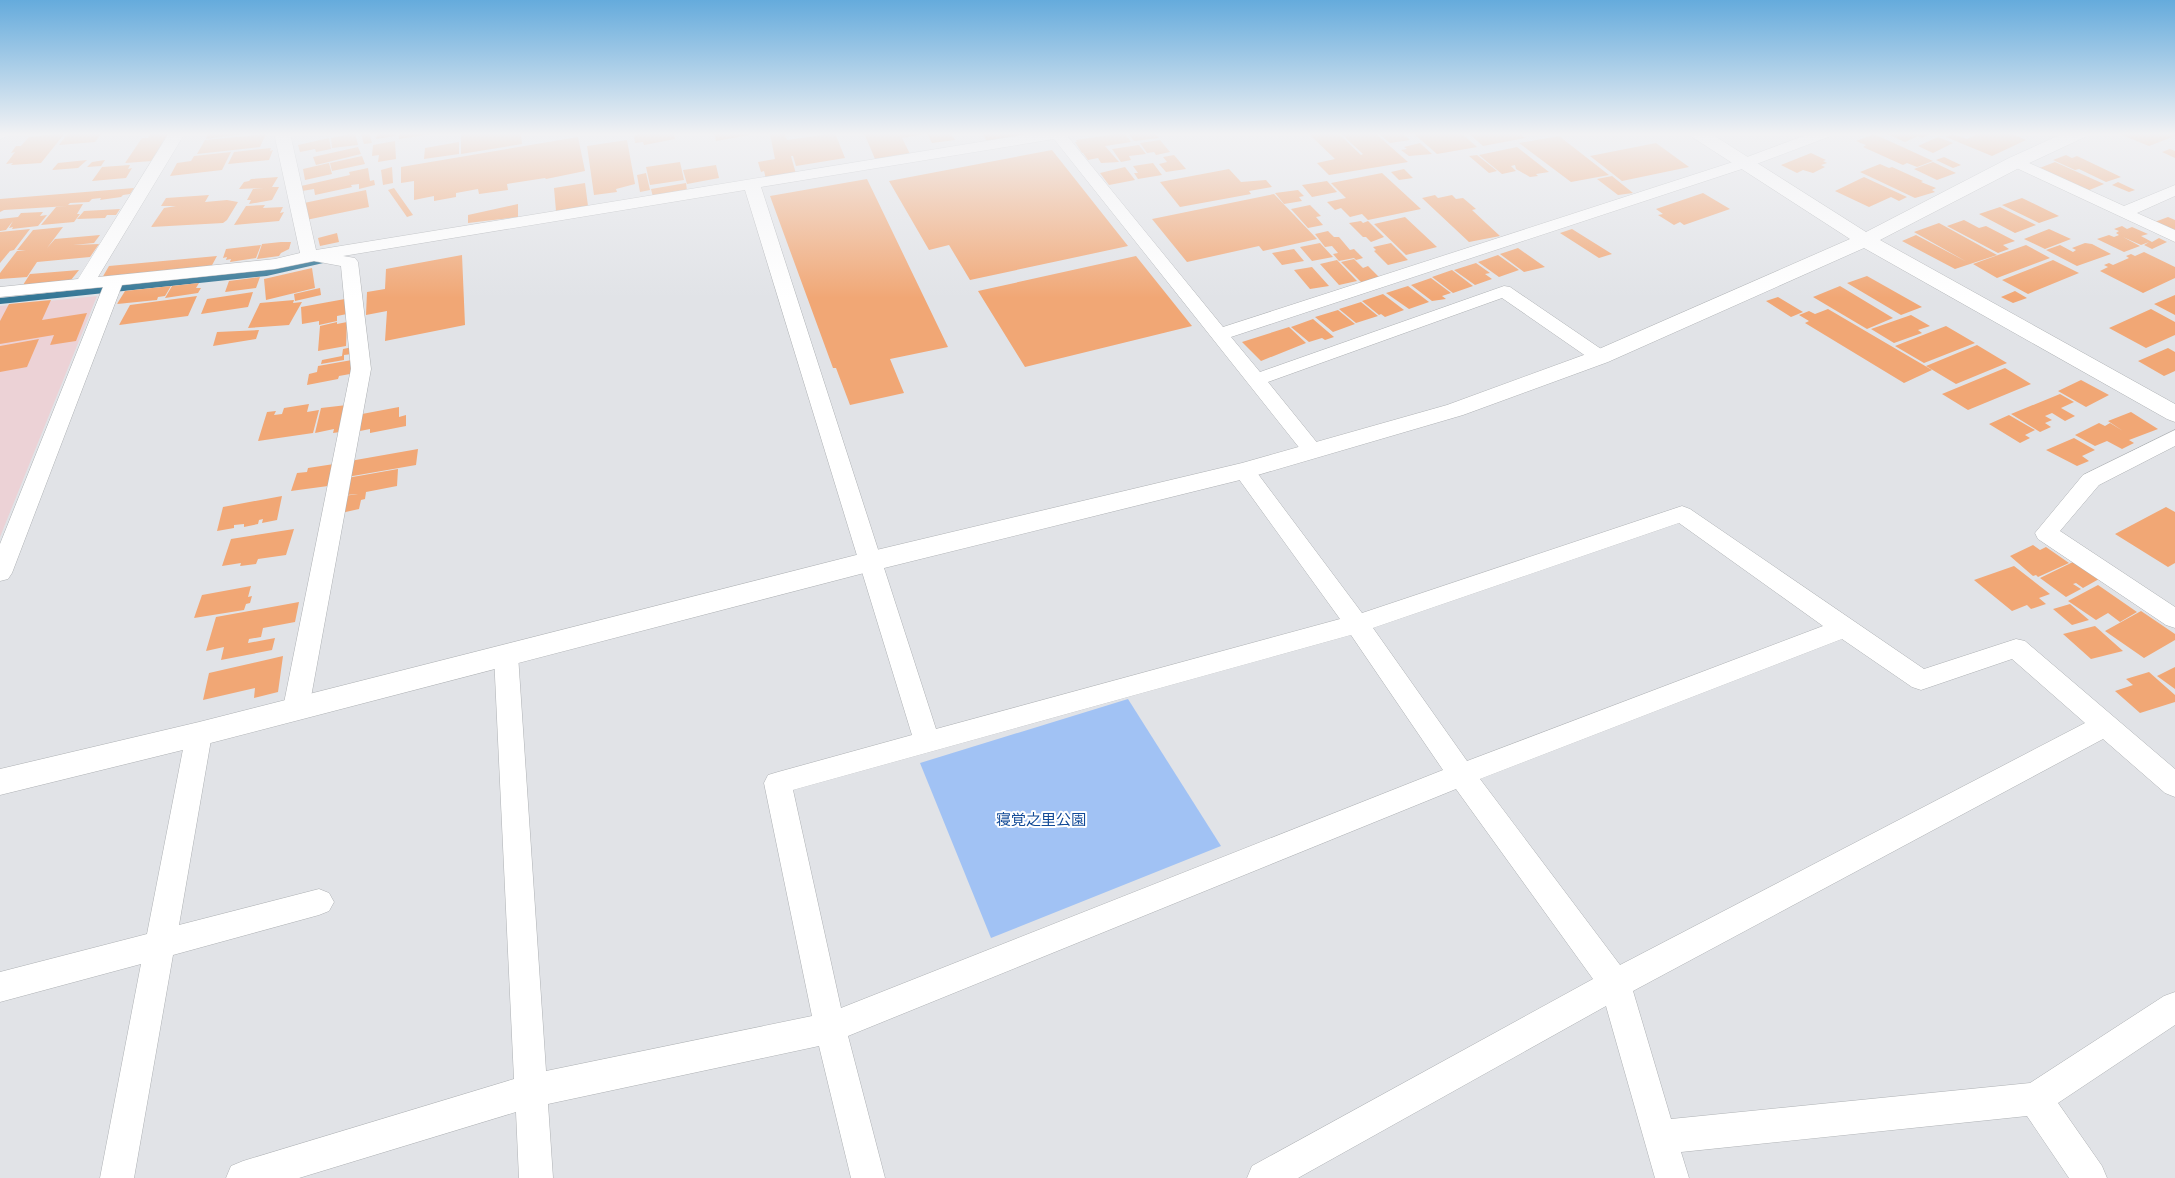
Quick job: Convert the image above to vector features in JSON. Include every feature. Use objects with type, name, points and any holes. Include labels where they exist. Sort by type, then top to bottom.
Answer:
[{"type":"street","points":[[84,284],[143,188]]},
{"type":"street","points":[[294,188],[309,256]]},
{"type":"street","points":[[0,292],[275,264],[309,256],[715,188]]},
{"type":"street","points":[[753,188],[831,433],[868,562],[927,742]]},
{"type":"street","points":[[1103,188],[1218,335],[1312,450]]},
{"type":"street","points":[[1218,335],[1671,188]]},
{"type":"street","points":[[1783,188],[1865,240],[2175,414]]},
{"type":"street","points":[[0,782],[199,734],[868,562],[1244,471],[1455,410],[1600,356],[1865,240],[1966,188]]},
{"type":"street","points":[[2070,188],[2175,237]]},
{"type":"street","points":[[2122,213],[2175,190]]},
{"type":"street","points":[[296,708],[361,369],[349,262],[309,256]]},
{"type":"street","points":[[0,573],[114,280]]},
{"type":"street","points":[[1254,380],[1504,291],[1600,356]]},
{"type":"street","points":[[2175,438],[2091,480],[2046,533],[2175,619]]},
{"type":"street","points":[[1244,471],[1357,624],[1461,775],[1615,984],[1672,1178]]},
{"type":"street","points":[[868,1178],[830,1028],[778,783],[1357,624],[1682,514],[1921,680],[2016,648],[2175,786]]},
{"type":"street","points":[[243,1178],[530,1091],[830,1028],[1461,775],[1844,628]]},
{"type":"street","points":[[506,654],[536,1178]]},
{"type":"street","points":[[1264,1178],[1615,984],[2105,725]]},
{"type":"street","points":[[117,1178],[199,734]]},
{"type":"street","points":[[0,986],[319,902]]},
{"type":"street","points":[[1661,1137],[2035,1100],[2175,1007]]},
{"type":"street","points":[[2035,1100],[2090,1178]]},
{"type":"shaded area","points":[[97,296],[0,537],[0,306]]},
{"type":"green space","name":"寝覚之里公園","points":[[1128,699],[1221,846],[991,938],[920,763]]},
{"type":"building","points":[[134,188],[130,194],[121,197],[70,203],[68,205],[83,204],[77,214],[80,214],[74,222],[41,225],[56,207],[68,206],[4,210],[0,212],[0,199]]},
{"type":"building","points":[[240,188],[278,188],[272,200],[249,204],[251,200],[247,200],[253,189],[264,188]]},
{"type":"building","points":[[301,188],[347,188],[315,195],[314,189],[302,191]]},
{"type":"building","points":[[394,188],[413,215],[407,217],[388,190]]},
{"type":"building","points":[[414,188],[508,188],[508,190],[479,194],[478,189],[456,193],[456,197],[434,201],[434,196],[414,200]]},
{"type":"building","points":[[554,188],[586,188],[588,206],[556,211]]},
{"type":"building","points":[[593,188],[620,188],[616,189],[617,192],[594,195]]},
{"type":"building","points":[[639,188],[650,188],[650,190],[640,192]]},
{"type":"building","points":[[687,188],[687,191],[653,197],[651,189]]},
{"type":"building","points":[[816,188],[871,188],[948,347],[890,359],[904,393],[850,405],[836,368],[833,368],[770,196]]},
{"type":"building","points":[[893,188],[1082,188],[1128,246],[970,280],[949,245],[929,250]]},
{"type":"building","points":[[1165,188],[1266,188],[1249,191],[1251,194],[1180,207]]},
{"type":"building","points":[[1304,188],[1333,188],[1337,192],[1312,197]]},
{"type":"building","points":[[1336,188],[1398,188],[1421,209],[1368,220],[1362,214],[1350,217],[1341,208],[1335,210],[1327,202],[1346,198]]},
{"type":"building","points":[[1609,188],[1627,188],[1633,193],[1618,195]]},
{"type":"building","points":[[1841,188],[1888,188],[1907,197],[1899,201],[1891,197],[1869,207],[1835,191]]},
{"type":"building","points":[[1894,188],[1936,188],[1932,190],[1935,192],[1915,198]]},
{"type":"building","points":[[2080,188],[2094,188],[2087,191]]},
{"type":"building","points":[[2119,188],[2135,190],[2129,192]]},
{"type":"building","points":[[366,190],[369,207],[306,220],[304,203]]},
{"type":"building","points":[[1298,190],[1304,196],[1299,197],[1302,201],[1284,204],[1275,193]]},
{"type":"building","points":[[1703,193],[1730,209],[1684,225],[1680,222],[1674,225],[1658,215],[1663,214],[1656,209]]},
{"type":"building","points":[[1274,194],[1317,239],[1263,251],[1259,246],[1187,262],[1152,219]]},
{"type":"building","points":[[209,195],[205,202],[227,200],[238,202],[227,220],[223,223],[151,227],[164,208],[176,206],[161,206],[166,198]]},
{"type":"building","points":[[1435,195],[1438,198],[1452,195],[1456,199],[1463,198],[1476,209],[1472,210],[1500,236],[1469,242],[1422,198]]},
{"type":"building","points":[[2022,198],[2059,216],[2039,223],[2002,205]]},
{"type":"building","points":[[518,204],[518,217],[468,223],[468,215]]},
{"type":"building","points":[[265,205],[263,208],[283,207],[280,213],[284,212],[279,221],[234,225],[246,206]]},
{"type":"building","points":[[1310,205],[1321,216],[1316,217],[1323,225],[1308,228],[1291,209]]},
{"type":"building","points":[[2000,207],[2036,225],[2015,233],[1979,214]]},
{"type":"building","points":[[120,209],[116,215],[107,215],[105,218],[77,219],[84,211]]},
{"type":"building","points":[[43,212],[40,216],[47,215],[38,226],[9,228],[13,221],[6,230],[0,231],[0,219],[18,217],[21,213]]},
{"type":"building","points":[[1405,217],[1437,247],[1406,255],[1374,224]]},
{"type":"building","points":[[2168,217],[2175,220],[2175,234],[2152,223]]},
{"type":"building","points":[[1964,220],[1979,228],[1986,226],[2015,241],[2003,245],[2009,249],[1998,253],[1947,226]]},
{"type":"building","points":[[1361,221],[1363,223],[1368,221],[1384,237],[1371,242],[1349,223]]},
{"type":"building","points":[[1939,223],[1997,255],[1955,269],[1902,241],[1916,235],[1967,262],[1914,232]]},
{"type":"building","points":[[2122,226],[2127,229],[2132,227],[2148,234],[2141,236],[2152,242],[2159,238],[2167,242],[2152,249],[2144,245],[2149,242],[2141,245],[2123,237],[2140,246],[2124,252],[2097,239],[2109,235],[2114,237],[2119,235],[2116,233],[2119,231],[2114,229]]},
{"type":"building","points":[[63,227],[47,248],[55,239],[100,235],[94,243],[73,245],[99,244],[90,257],[37,262],[27,277],[0,279],[0,273],[17,251],[26,250],[17,250],[33,230]]},
{"type":"building","points":[[30,229],[14,250],[10,251],[0,263],[0,232]]},
{"type":"building","points":[[1572,229],[1612,254],[1599,258],[1560,233]]},
{"type":"building","points":[[2049,229],[2071,239],[2045,249],[2024,239]]},
{"type":"building","points":[[1328,231],[1334,237],[1339,237],[1350,250],[1354,249],[1363,258],[1339,261],[1333,254],[1338,253],[1332,246],[1325,247],[1315,234]]},
{"type":"building","points":[[337,233],[339,242],[320,246],[318,238]]},
{"type":"building","points":[[291,242],[289,249],[279,256],[257,259],[262,244]]},
{"type":"building","points":[[1320,243],[1333,257],[1312,261],[1300,247]]},
{"type":"building","points":[[1391,243],[1408,260],[1388,265],[1374,251],[1376,250],[1373,247]]},
{"type":"building","points":[[2085,243],[2092,244],[2111,254],[2077,266],[2046,250],[2060,245],[2073,252],[2076,250],[2072,248]]},
{"type":"building","points":[[261,245],[256,258],[230,262],[231,259],[226,260],[227,257],[223,258],[226,249]]},
{"type":"building","points":[[2026,245],[2050,258],[1997,278],[1973,264]]},
{"type":"building","points":[[1518,248],[1545,267],[1524,272],[1500,254]]},
{"type":"building","points":[[1294,249],[1304,261],[1282,265],[1272,253]]},
{"type":"building","points":[[2144,252],[2175,267],[2175,278],[2143,293],[2100,271],[2108,267],[2104,265],[2109,263],[2113,265],[2129,258],[2126,256],[2131,254],[2135,256]]},
{"type":"building","points":[[462,255],[465,325],[385,341],[387,311],[366,315],[367,292],[385,289],[386,269]]},
{"type":"building","points":[[1498,255],[1519,270],[1499,277],[1478,262]]},
{"type":"building","points":[[217,256],[211,267],[102,278],[109,266]]},
{"type":"building","points":[[1136,256],[1192,326],[1025,367],[978,291]]},
{"type":"building","points":[[1354,259],[1363,268],[1368,266],[1380,278],[1362,283],[1341,262]]},
{"type":"building","points":[[1337,260],[1357,281],[1339,285],[1320,264]]},
{"type":"building","points":[[2053,260],[2079,273],[2028,294],[2002,280]]},
{"type":"building","points":[[1476,263],[1490,273],[1485,274],[1492,279],[1475,285],[1454,270]]},
{"type":"building","points":[[1312,267],[1329,286],[1310,289],[1294,270]]},
{"type":"building","points":[[312,268],[315,288],[266,300],[264,279]]},
{"type":"building","points":[[79,270],[71,280],[23,285],[30,274]]},
{"type":"building","points":[[1452,270],[1473,286],[1453,293],[1432,277]]},
{"type":"building","points":[[1867,276],[1922,307],[1901,315],[1847,283]]},
{"type":"building","points":[[260,277],[256,288],[225,292],[229,281]]},
{"type":"building","points":[[1431,278],[1451,293],[1442,296],[1446,299],[1432,301],[1411,285]]},
{"type":"building","points":[[199,283],[196,288],[201,288],[198,293],[165,298],[172,286]]},
{"type":"building","points":[[171,286],[165,296],[158,297],[157,300],[117,304],[125,291]]},
{"type":"building","points":[[1408,286],[1429,302],[1409,309],[1386,293]]},
{"type":"building","points":[[1840,286],[1893,318],[1867,329],[1813,297]]},
{"type":"building","points":[[320,288],[321,295],[295,301],[294,294]]},
{"type":"building","points":[[2015,291],[2027,298],[2013,303],[2001,297]]},
{"type":"building","points":[[253,292],[248,307],[201,314],[207,299]]},
{"type":"building","points":[[1383,294],[1404,310],[1385,317],[1381,314],[1379,315],[1362,301]]},
{"type":"building","points":[[2175,295],[2175,315],[2154,304]]},
{"type":"building","points":[[197,296],[188,316],[119,325],[130,305]]},
{"type":"building","points":[[1778,297],[1803,312],[1791,317],[1766,301]]},
{"type":"building","points":[[345,299],[347,314],[337,316],[337,321],[319,325],[319,321],[302,324],[301,307]]},
{"type":"building","points":[[51,300],[42,320],[87,313],[76,341],[50,345],[54,335],[0,344],[0,321],[9,304]]},
{"type":"building","points":[[294,300],[293,303],[302,302],[289,325],[248,328],[260,303]]},
{"type":"building","points":[[1361,302],[1378,316],[1356,323],[1339,309]]},
{"type":"building","points":[[1828,309],[1932,370],[1904,383],[1805,323],[1809,321],[1799,315],[1809,311],[1815,314]]},
{"type":"building","points":[[2151,309],[2175,322],[2175,335],[2146,348],[2109,328]]},
{"type":"building","points":[[1338,310],[1355,324],[1333,332],[1315,317]]},
{"type":"building","points":[[1911,315],[1930,326],[1918,330],[1922,333],[1894,343],[1871,329]]},
{"type":"building","points":[[1313,319],[1334,337],[1309,342],[1291,327]]},
{"type":"building","points":[[337,322],[337,324],[347,322],[346,346],[318,351],[320,326]]},
{"type":"building","points":[[1946,326],[1975,343],[1924,363],[1895,346]]},
{"type":"building","points":[[1289,327],[1306,343],[1261,361],[1242,342]]},
{"type":"building","points":[[259,330],[256,339],[213,346],[217,332]]},
{"type":"building","points":[[39,339],[27,367],[0,372],[0,346]]},
{"type":"building","points":[[1977,345],[2007,363],[1956,384],[1926,366]]},
{"type":"building","points":[[353,347],[352,354],[344,355],[344,360],[321,364],[322,360],[342,356],[343,349]]},
{"type":"building","points":[[2168,348],[2175,352],[2175,371],[2164,376],[2138,361]]},
{"type":"building","points":[[352,360],[350,374],[339,376],[338,379],[307,385],[309,374],[317,372],[318,366]]},
{"type":"building","points":[[2005,368],[2031,384],[1968,410],[1942,394]]},
{"type":"building","points":[[2081,380],[2109,395],[2086,407],[2058,391]]},
{"type":"building","points":[[2060,394],[2074,402],[2061,408],[2075,416],[2065,421],[2052,413],[2045,416],[2052,420],[2045,423],[2051,427],[2040,432],[2011,414]]},
{"type":"building","points":[[309,404],[307,412],[319,410],[313,433],[258,441],[267,412],[276,411],[274,415],[282,414],[284,408]]},
{"type":"building","points":[[347,405],[340,432],[333,433],[334,429],[315,433],[321,408]]},
{"type":"building","points":[[399,407],[399,417],[406,415],[406,426],[370,433],[370,429],[360,431],[362,414]]},
{"type":"building","points":[[2131,412],[2158,429],[2129,440],[2134,443],[2122,449],[2107,441],[2095,446],[2075,435],[2099,423],[2105,426],[2110,423],[2123,431],[2108,421]]},
{"type":"building","points":[[2009,415],[2035,430],[2025,435],[2030,438],[2020,443],[1989,424]]},
{"type":"building","points":[[2074,438],[2095,450],[2082,456],[2089,461],[2077,466],[2046,450]]},
{"type":"building","points":[[418,449],[416,465],[347,477],[350,461]]},
{"type":"building","points":[[334,464],[328,486],[291,491],[297,473],[307,472],[308,468]]},
{"type":"building","points":[[398,469],[397,486],[366,492],[365,499],[361,500],[359,509],[341,513],[344,496],[358,494],[346,495],[347,478]]},
{"type":"building","points":[[282,496],[277,520],[262,523],[263,519],[259,520],[258,524],[244,527],[244,524],[234,525],[234,528],[217,531],[223,507]]},
{"type":"building","points":[[2166,507],[2175,512],[2175,563],[2168,567],[2115,534]]},
{"type":"building","points":[[294,529],[286,555],[258,559],[256,564],[240,566],[241,563],[222,566],[231,539]]},
{"type":"building","points":[[2033,545],[2040,550],[2046,547],[2069,563],[2038,577],[2036,575],[2033,576],[2010,556]]},
{"type":"building","points":[[2073,562],[2099,579],[2083,588],[2076,583],[2073,584],[2081,589],[2066,597],[2040,578]]},
{"type":"building","points":[[2014,566],[2050,594],[2039,598],[2046,604],[2031,609],[2027,605],[2012,611],[1974,580]]},
{"type":"building","points":[[2098,585],[2137,612],[2120,622],[2108,613],[2096,620],[2068,601]]},
{"type":"building","points":[[251,586],[248,597],[252,596],[250,603],[246,604],[244,610],[194,618],[202,595]]},
{"type":"building","points":[[299,602],[295,622],[263,628],[261,637],[249,639],[248,643],[275,638],[272,650],[221,660],[224,647],[206,651],[216,617]]},
{"type":"building","points":[[2070,604],[2089,620],[2072,625],[2053,609]]},
{"type":"building","points":[[2141,611],[2175,634],[2175,640],[2144,658],[2105,631]]},
{"type":"building","points":[[2095,626],[2123,651],[2091,659],[2063,634]]},
{"type":"building","points":[[283,656],[278,692],[254,698],[255,688],[203,700],[209,673]]},
{"type":"building","points":[[2175,667],[2175,689],[2157,676]]},
{"type":"building","points":[[2149,672],[2175,695],[2175,702],[2140,713],[2115,691],[2133,685],[2126,679]]},
{"type":"waterway","points":[[0,301],[266,273],[327,259]]}]
